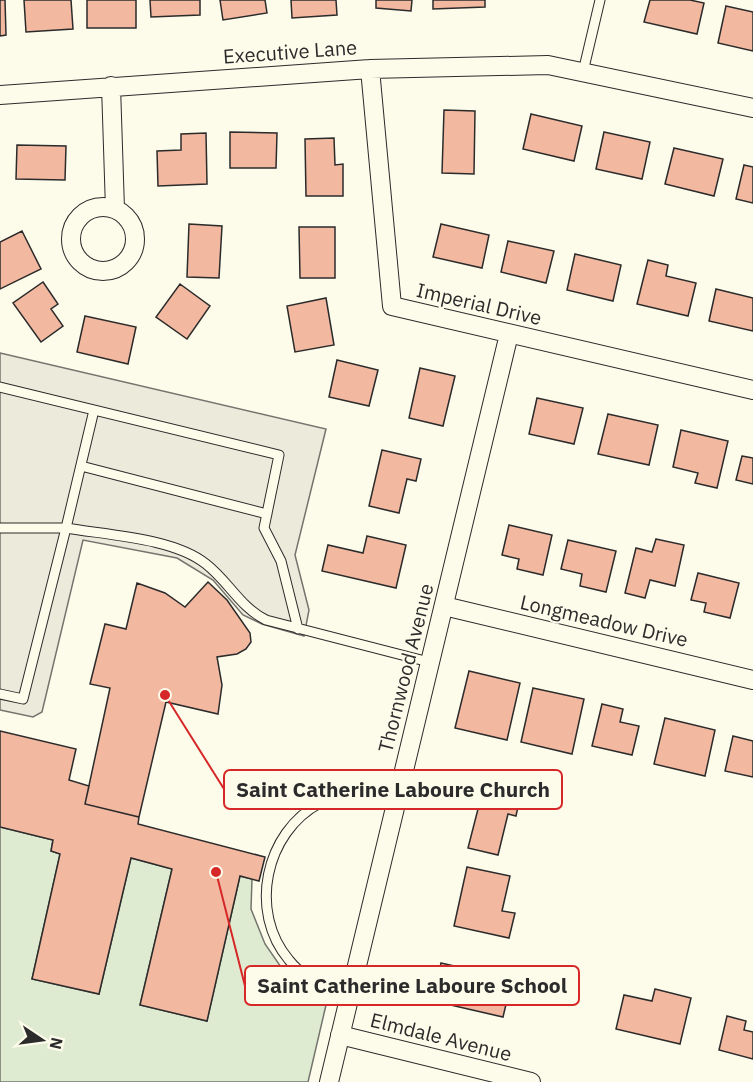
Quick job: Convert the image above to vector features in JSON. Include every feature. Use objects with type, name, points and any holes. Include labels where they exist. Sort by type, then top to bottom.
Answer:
[{"type":"street","name":"Executive Lane","points":[[0,95],[370,69],[548,65],[753,108]]},
{"type":"street","name":"Imperial Drive","points":[[370,69],[392,306],[753,390]]},
{"type":"street","points":[[111,86],[115,209]]},
{"type":"street","name":"Thornwood Avenue","points":[[329,1082],[509,334]]},
{"type":"street","name":"Longmeadow Drive","points":[[444,606],[753,680]]},
{"type":"street","name":"Elmdale Avenue","points":[[340,1035],[531,1082]]},
{"type":"lane","points":[[583,72],[600,0]]},
{"type":"lane","points":[[0,387],[279,455],[264,528],[281,561],[297,629]]},
{"type":"lane","points":[[0,694],[23,699],[94,410]]},
{"type":"lane","points":[[81,466],[267,514]]},
{"type":"lane","points":[[0,528],[66,528],[175,547],[206,564],[250,612],[266,620],[429,662]]},
{"type":"lane","points":[[348,1003],[289,961],[270,928],[266,889],[272,857],[288,829],[319,803],[358,788],[402,776]]},
{"type":"green space","points":[[0,827],[53,840],[51,851],[60,854],[32,979],[99,994],[131,858],[172,869],[140,1005],[207,1021],[240,876],[252,879],[251,909],[265,944],[294,986],[326,1005],[308,1082],[0,1082]]},
{"type":"shaded area","points":[[0,353],[326,429],[295,555],[309,610],[304,636],[262,624],[243,615],[213,580],[177,558],[83,540],[42,712],[33,717],[0,710]]},
{"type":"building","points":[[0,0],[5,0],[6,35],[0,36]]},
{"type":"building","points":[[24,0],[71,0],[73,29],[26,32]]},
{"type":"building","points":[[87,0],[136,0],[136,28],[87,28]]},
{"type":"building","points":[[150,0],[200,0],[200,15],[151,17]]},
{"type":"building","points":[[220,0],[265,0],[267,13],[223,20]]},
{"type":"building","points":[[291,0],[336,0],[337,15],[292,18]]},
{"type":"building","points":[[376,0],[412,0],[411,11],[376,8]]},
{"type":"building","points":[[433,0],[485,0],[485,7],[433,9]]},
{"type":"building","points":[[650,0],[690,0],[704,3],[697,34],[644,22]]},
{"type":"building","points":[[726,6],[753,12],[753,51],[718,43]]},
{"type":"building","points":[[444,110],[475,111],[474,174],[442,173]]},
{"type":"building","points":[[531,114],[582,126],[574,161],[523,149]]},
{"type":"building","points":[[230,132],[277,133],[276,168],[230,168]]},
{"type":"building","points":[[604,132],[650,142],[642,179],[596,169]]},
{"type":"building","points":[[206,133],[207,184],[158,186],[157,151],[181,150],[181,134]]},
{"type":"building","points":[[334,138],[335,165],[343,164],[343,196],[306,196],[305,139]]},
{"type":"building","points":[[17,145],[66,146],[65,180],[16,179]]},
{"type":"building","points":[[674,148],[723,159],[714,196],[665,184]]},
{"type":"building","points":[[744,165],[753,167],[753,203],[736,199]]},
{"type":"building","points":[[189,224],[222,226],[219,278],[187,277]]},
{"type":"building","points":[[441,224],[489,235],[482,268],[433,257]]},
{"type":"building","points":[[299,227],[335,227],[335,278],[300,278]]},
{"type":"building","points":[[22,231],[41,269],[0,289],[0,242]]},
{"type":"building","points":[[508,241],[554,251],[546,283],[501,272]]},
{"type":"building","points":[[575,254],[621,265],[613,301],[567,290]]},
{"type":"building","points":[[648,260],[668,265],[666,276],[696,283],[688,316],[637,304]]},
{"type":"building","points":[[43,282],[58,304],[51,309],[63,326],[41,342],[13,303]]},
{"type":"building","points":[[180,284],[210,306],[187,339],[156,317]]},
{"type":"building","points":[[716,289],[753,298],[753,331],[709,321]]},
{"type":"building","points":[[326,298],[334,345],[295,352],[287,306]]},
{"type":"building","points":[[85,316],[136,327],[128,364],[77,352]]},
{"type":"building","points":[[337,360],[378,370],[369,406],[329,397]]},
{"type":"building","points":[[420,368],[455,376],[443,426],[409,418]]},
{"type":"building","points":[[537,398],[583,408],[574,444],[529,434]]},
{"type":"building","points":[[608,414],[658,425],[649,465],[598,454]]},
{"type":"building","points":[[681,430],[728,441],[717,488],[695,483],[698,473],[673,467]]},
{"type":"building","points":[[382,450],[421,459],[416,481],[407,479],[399,513],[369,506]]},
{"type":"building","points":[[742,456],[753,458],[753,484],[736,480]]},
{"type":"building","points":[[509,525],[552,535],[543,575],[517,569],[519,559],[502,555]]},
{"type":"building","points":[[367,536],[406,545],[396,588],[322,571],[328,545],[363,553]]},
{"type":"building","points":[[656,539],[684,545],[675,586],[650,580],[645,598],[625,593],[636,548],[652,552]]},
{"type":"building","points":[[568,540],[616,551],[606,592],[580,586],[582,574],[561,569]]},
{"type":"building","points":[[698,573],[739,583],[730,618],[704,612],[706,603],[691,600]]},
{"type":"building","points":[[208,582],[227,600],[250,633],[251,642],[246,649],[237,654],[217,657],[222,685],[218,714],[166,702],[139,817],[85,804],[110,688],[90,684],[105,624],[126,629],[137,583],[165,593],[185,607]]},
{"type":"building","points":[[469,671],[520,683],[507,740],[455,728]]},
{"type":"building","points":[[533,688],[584,699],[572,754],[521,742]]},
{"type":"building","points":[[602,704],[623,709],[620,722],[639,726],[632,755],[592,746]]},
{"type":"building","points":[[665,718],[715,730],[705,776],[654,764]]},
{"type":"building","points":[[0,731],[76,749],[69,780],[89,786],[85,804],[139,817],[138,824],[265,857],[259,881],[240,876],[207,1021],[140,1005],[172,869],[131,858],[99,994],[32,979],[60,854],[51,851],[53,840],[0,827]]},
{"type":"building","points":[[733,736],[753,741],[753,777],[725,771]]},
{"type":"building","points":[[472,777],[522,788],[516,816],[508,814],[498,855],[468,848],[478,809],[466,806]]},
{"type":"building","points":[[467,867],[510,876],[502,911],[515,913],[509,938],[454,926]]},
{"type":"building","points":[[441,963],[512,979],[503,1017],[433,1001]]},
{"type":"building","points":[[655,989],[691,998],[680,1044],[616,1029],[624,995],[652,1001]]},
{"type":"building","points":[[727,1016],[746,1021],[744,1030],[753,1032],[753,1059],[719,1050]]},
{"type":"place","name":"Saint Catherine Laboure Church","points":[[165,695]]},
{"type":"place","name":"Saint Catherine Laboure School","points":[[216,872]]}]
